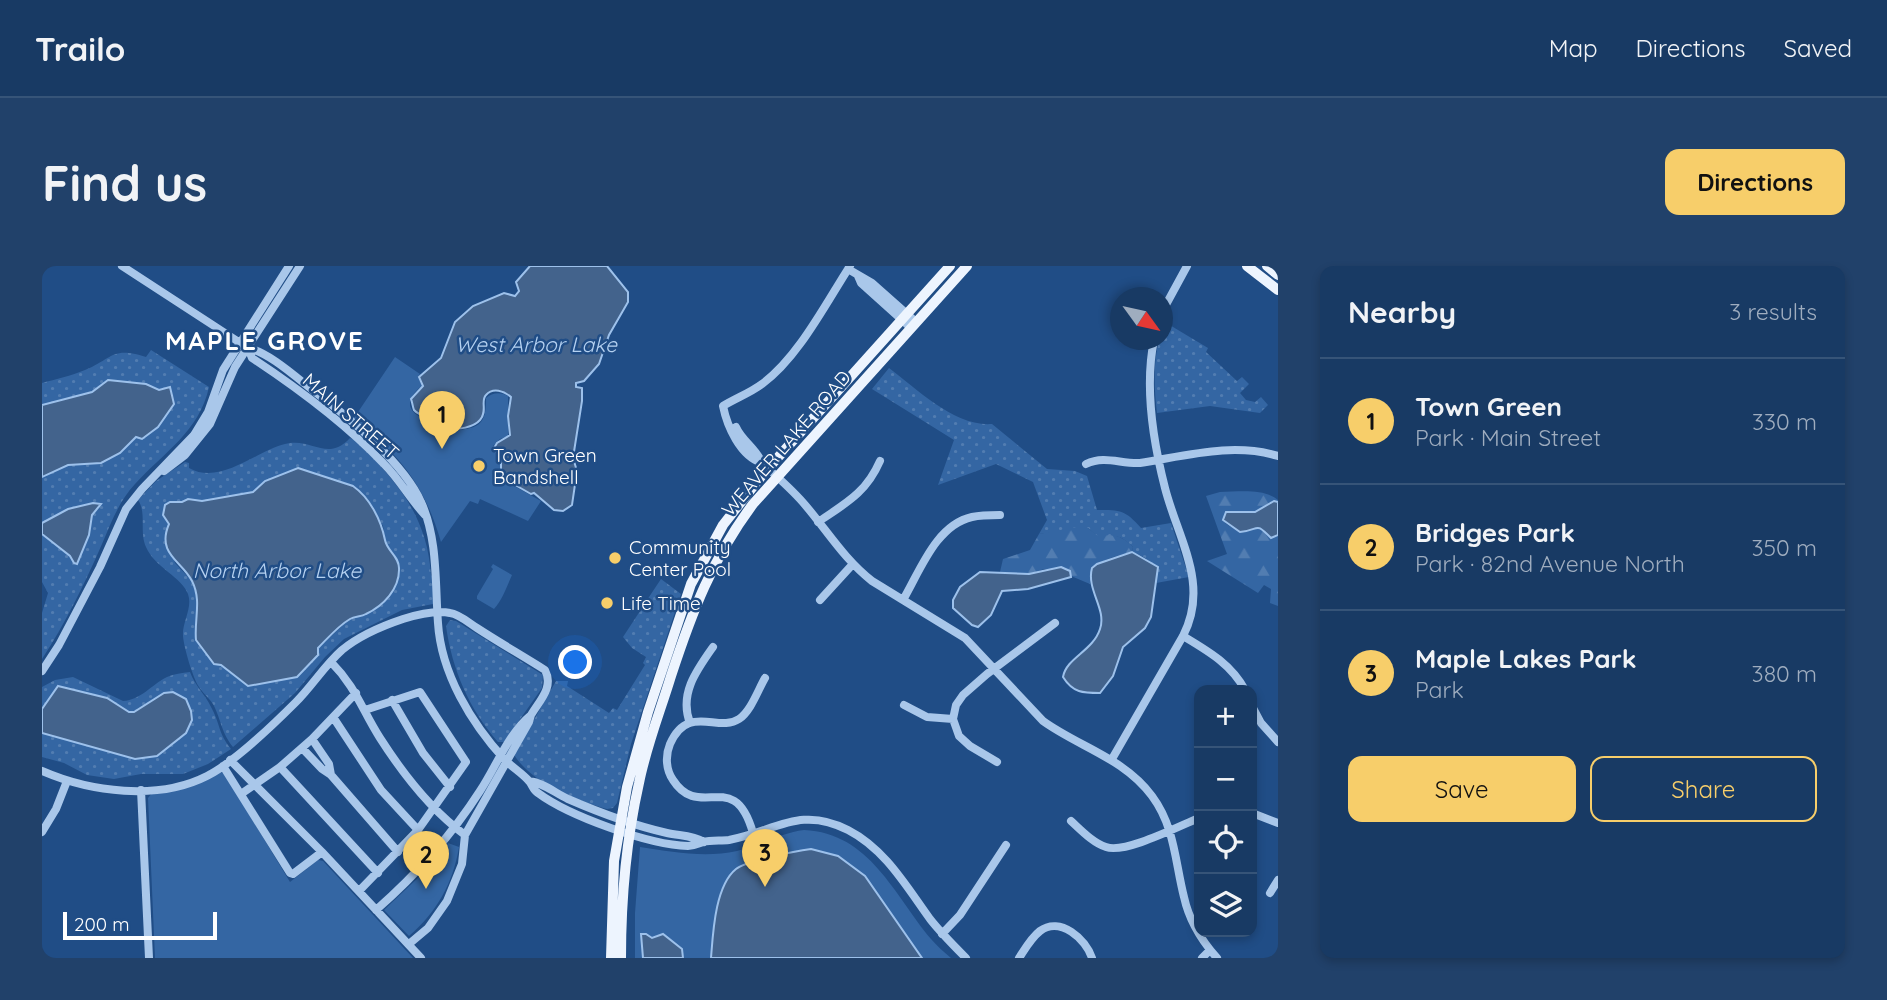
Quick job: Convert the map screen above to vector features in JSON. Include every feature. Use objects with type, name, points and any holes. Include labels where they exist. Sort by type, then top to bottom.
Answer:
[{"type":"main road","name":"WEAVER LAKE ROAD","points":[[611,958],[612,900],[620,824],[632,765],[691,584],[723,525],[765,466],[950,266]]},
{"type":"main road","name":"WEAVER LAKE ROAD","points":[[621,958],[623,886],[631,822],[648,750],[703,587],[732,533],[777,476],[967,266]]},
{"type":"main road","points":[[1247,266],[1278,290]]},
{"type":"main road","points":[[1267,266],[1278,275]]},
{"type":"street","name":"MAIN STREET","points":[[122,266],[245,346],[252,358],[319,406],[368,447],[400,481],[425,516],[435,558],[442,647],[456,687],[472,716],[504,758],[529,781],[534,791],[550,802],[620,824]]},
{"type":"street","points":[[42,671],[74,617],[126,509],[153,478],[185,455],[201,438],[245,346],[289,266]]},
{"type":"street","points":[[245,346],[300,266]]},
{"type":"street","points":[[1173,294],[1188,266]]},
{"type":"street","points":[[913,325],[872,283],[858,276],[849,267],[801,341],[777,371],[762,385],[724,407],[741,439],[799,498],[852,565],[872,582],[965,638],[1043,721],[1112,759],[1129,771],[1152,796],[1169,829],[1187,908],[1196,930],[1217,958]]},
{"type":"street","points":[[1112,759],[1183,636],[1193,613],[1194,583],[1159,460],[1149,381],[1153,350]]},
{"type":"street","points":[[1086,464],[1103,459],[1131,463],[1204,452],[1230,451],[1278,456]]},
{"type":"street","points":[[818,522],[863,490],[869,484],[880,461]]},
{"type":"street","points":[[903,600],[930,552],[955,525],[972,517],[1000,515]]},
{"type":"street","points":[[820,600],[852,565]]},
{"type":"street","points":[[42,771],[67,781],[113,790],[141,790],[187,784],[226,763],[297,701],[331,662],[356,640],[411,616],[448,612],[457,616],[545,670],[548,687],[525,720],[466,835],[462,863],[447,901],[428,928],[409,944]]},
{"type":"street","points":[[997,762],[964,741],[955,729],[953,719],[960,698],[994,668],[1055,623]]},
{"type":"street","points":[[1183,636],[1222,661],[1242,685]]},
{"type":"street","points":[[690,723],[685,709],[687,694],[693,677],[713,647]]},
{"type":"street","points":[[331,662],[356,692],[379,737],[408,778],[435,809],[466,835]]},
{"type":"street","points":[[753,833],[741,804],[723,797],[690,795],[675,783],[667,766],[668,748],[680,730],[690,723],[703,720],[732,722],[743,716],[765,678]]},
{"type":"street","points":[[241,794],[302,748],[356,692]]},
{"type":"street","points":[[359,891],[418,830],[466,762],[423,694],[416,692],[365,710]]},
{"type":"street","points":[[393,700],[423,753],[450,787]]},
{"type":"street","points":[[904,705],[927,717],[953,719]]},
{"type":"street","points":[[1257,716],[1278,741]]},
{"type":"street","points":[[333,717],[382,790],[418,830]]},
{"type":"street","points":[[312,739],[329,764],[331,775]]},
{"type":"street","points":[[302,748],[331,775],[398,852]]},
{"type":"street","points":[[376,910],[426,862],[455,827],[504,758]]},
{"type":"street","points":[[226,763],[255,785],[421,958]]},
{"type":"street","points":[[226,763],[241,794],[290,873],[293,874],[322,852]]},
{"type":"street","points":[[280,767],[378,873]]},
{"type":"street","points":[[42,832],[57,809],[67,781]]},
{"type":"street","points":[[141,790],[149,958]]},
{"type":"street","points":[[1257,815],[1278,823]]},
{"type":"street","points":[[620,824],[629,833],[686,846],[730,839],[780,823],[798,820],[828,822],[847,830],[875,849],[893,867],[942,934],[966,958]]},
{"type":"street","points":[[1070,821],[1098,844],[1114,849],[1135,844],[1194,820]]},
{"type":"street","points":[[620,824],[631,822],[704,842]]},
{"type":"street","points":[[942,934],[960,915],[1006,845]]},
{"type":"street","points":[[1270,892],[1278,880]]},
{"type":"street","points":[[1019,958],[1038,932],[1051,926],[1067,929],[1080,938],[1091,958]]},
{"type":"street","points":[[1202,958],[1210,950]]},
{"type":"green space","points":[[1173,327],[1208,348],[1206,352],[1237,381],[1242,377],[1249,384],[1240,393],[1246,400],[1255,402],[1261,397],[1268,405],[1260,413],[1210,406],[1157,413],[1157,350],[1173,350]]},
{"type":"green space","points":[[151,350],[209,387],[204,403],[189,429],[124,498],[74,603],[42,659],[42,613],[48,593],[42,582],[42,534],[70,556],[74,563],[89,535],[92,515],[99,508],[93,503],[68,509],[42,523],[42,477],[68,465],[102,463],[120,453],[136,437],[159,390],[146,384],[109,380],[92,392],[42,405],[42,383],[80,372],[119,353],[146,357]]},
{"type":"green space","points":[[395,357],[420,374],[418,377],[422,386],[410,401],[411,409],[451,430],[477,426],[485,414],[488,396],[497,393],[508,396],[508,436],[493,446],[501,462],[502,479],[541,501],[528,521],[480,499],[478,504],[470,501],[441,542],[427,504],[409,473],[385,446],[354,418]]},
{"type":"green space","points":[[889,368],[924,396],[951,413],[978,423],[992,424],[1047,469],[1075,471],[1087,476],[1097,510],[1122,512],[1141,528],[1171,523],[1189,577],[1156,583],[1154,567],[1132,552],[1133,547],[1129,543],[1113,536],[1099,538],[1088,528],[1039,534],[1047,520],[1033,482],[996,464],[938,485],[954,440],[872,389]]},
{"type":"green space","points":[[350,438],[355,440],[384,470],[407,500],[423,534],[428,554],[433,577],[433,604],[402,610],[344,639],[295,693],[233,747],[224,733],[214,705],[201,690],[189,663],[183,636],[189,604],[188,594],[146,547],[141,505],[138,500],[156,481],[185,462],[189,463],[189,468],[213,473],[285,444],[295,443],[326,449],[342,445]],"holes":[[[298,468],[352,486],[367,499],[383,526],[386,544],[399,567],[390,597],[364,615],[352,617],[318,648],[239,680],[221,665],[210,660],[196,640],[199,603],[191,580],[175,563],[166,531],[188,499],[202,501],[253,492],[265,481]]]},
{"type":"green space","points":[[1220,492],[1258,492],[1278,500],[1255,512],[1230,511],[1225,523],[1241,530],[1258,527],[1266,531],[1271,538],[1278,535],[1278,606],[1270,603],[1271,589],[1264,585],[1258,593],[1207,561],[1227,554],[1206,496]]},
{"type":"green space","points":[[1077,527],[1088,528],[1099,537],[1109,535],[1121,538],[1133,547],[1132,552],[1099,564],[1094,569],[1090,584],[1071,576],[1070,571],[1044,569],[1029,574],[1000,572],[1003,559],[1030,550],[1039,534]]},
{"type":"green space","points":[[493,564],[512,575],[494,609],[477,599]]},
{"type":"green space","points":[[661,579],[681,594],[631,744],[617,803],[613,808],[607,809],[555,789],[532,774],[514,755],[556,681],[568,681],[567,686],[609,713],[613,708],[617,710],[645,665],[643,663],[646,657],[632,648],[623,637],[644,605],[644,609],[650,606],[647,600]]},
{"type":"green space","points":[[450,620],[456,621],[543,675],[542,688],[504,742],[498,742],[478,716],[463,688],[449,642],[446,626]]},
{"type":"green space","points":[[190,672],[209,702],[231,749],[208,764],[183,774],[141,774],[114,779],[87,775],[64,763],[42,757],[42,733],[135,759],[164,693],[134,712],[129,712],[107,698],[59,686],[42,709],[42,687],[55,680],[73,677],[123,701],[141,695],[167,677]]},
{"type":"green space","points":[[224,773],[290,882],[318,860],[323,861],[413,958],[155,958],[148,798],[152,793]]},
{"type":"green space","points":[[804,830],[827,834],[846,842],[863,854],[892,886],[931,939],[951,958],[635,958],[640,847],[688,854],[725,853]]},
{"type":"green space","points":[[448,843],[459,847],[448,885],[436,907],[409,936],[384,910],[422,874]]},
{"type":"water","name":"West Arbor Lake","points":[[530,266],[607,266],[628,292],[628,302],[609,335],[599,364],[584,381],[576,383],[576,387],[582,388],[573,458],[577,471],[572,505],[563,511],[554,510],[534,493],[531,494],[501,477],[501,460],[494,448],[510,435],[508,416],[511,397],[492,391],[484,397],[480,420],[470,426],[456,429],[418,414],[411,399],[423,386],[419,377],[441,358],[455,322],[473,306],[504,293],[515,296],[519,291],[516,282]]},
{"type":"water","points":[[108,380],[146,384],[159,390],[170,387],[174,404],[158,427],[142,439],[136,437],[120,453],[101,463],[68,465],[42,477],[42,405],[92,392]]},
{"type":"water","name":"North Arbor Lake","points":[[298,468],[353,486],[365,497],[378,517],[386,544],[397,560],[399,576],[384,601],[372,611],[350,619],[337,629],[318,648],[318,655],[297,677],[248,686],[221,665],[214,664],[196,640],[195,588],[188,574],[168,550],[166,534],[169,524],[163,515],[165,505],[188,499],[202,501],[253,492],[265,481]]},
{"type":"water","points":[[1274,501],[1278,502],[1278,535],[1271,538],[1259,528],[1240,532],[1223,520],[1226,512],[1255,512]]},
{"type":"water","points":[[93,503],[101,504],[92,515],[89,535],[77,564],[42,534],[42,523],[68,509]]},
{"type":"water","points":[[1132,552],[1158,567],[1151,617],[1145,628],[1123,647],[1113,676],[1100,693],[1079,691],[1063,677],[1065,670],[1092,643],[1100,629],[1101,614],[1092,584],[1092,568]]},
{"type":"water","points":[[1061,567],[1070,571],[1071,577],[1028,589],[1002,591],[991,615],[978,627],[953,608],[953,600],[960,587],[980,572],[1029,574]]},
{"type":"water","points":[[58,686],[107,698],[129,712],[134,712],[164,693],[173,692],[186,699],[192,720],[186,733],[157,756],[135,759],[42,733],[42,709]]},
{"type":"water","points":[[811,849],[838,856],[865,876],[922,958],[711,958],[719,898],[736,869],[760,860]]},
{"type":"water","points":[[641,934],[652,938],[663,934],[682,949],[683,958],[643,958]]},
{"type":"place","name":"Town Green","points":[[442,449]]},
{"type":"place","name":"Town Green Bandshell","points":[[479,466]]},
{"type":"place","name":"Community Center Pool","points":[[615,558]]},
{"type":"place","name":"Life Time","points":[[607,603]]},
{"type":"place","name":"Maple Lakes Park","points":[[765,887]]},
{"type":"place","name":"Bridges Park","points":[[426,889]]},
{"type":"district","name":"MAPLE GROVE","points":[[265,341]]}]
